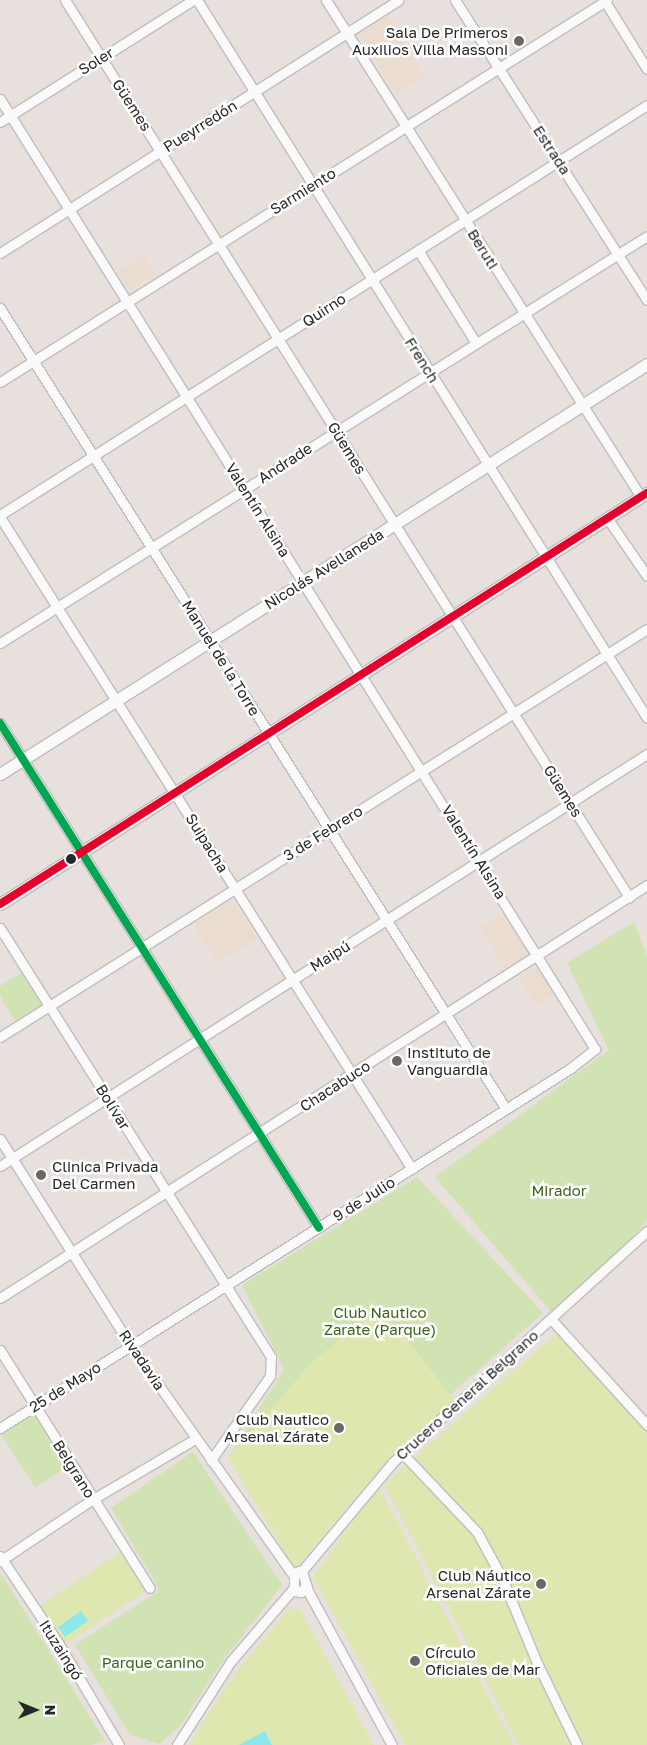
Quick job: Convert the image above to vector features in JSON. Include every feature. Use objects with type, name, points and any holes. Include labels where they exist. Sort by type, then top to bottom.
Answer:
[{"type":"street","name":"Güemes","points":[[65,0],[629,897]]},
{"type":"street","name":"Soler","points":[[0,122],[193,0]]},
{"type":"street","name":"French","points":[[197,0],[647,718]]},
{"type":"street","name":"Beruti","points":[[326,0],[408,126],[580,405],[644,495]]},
{"type":"street","name":"Pueyrredón","points":[[0,252],[399,0]]},
{"type":"street","name":"Estrada","points":[[455,0],[647,300]]},
{"type":"street","name":"Sarmiento","points":[[0,382],[605,0]]},
{"type":"street","points":[[605,0],[647,69]]},
{"type":"street","name":"Valentín Alsina","points":[[0,98],[67,209],[480,861],[595,1049]]},
{"type":"street","name":"Quirno","points":[[0,516],[647,105]]},
{"type":"street","name":"Andrade","points":[[0,643],[335,430],[647,236]]},
{"type":"street","points":[[418,250],[476,344]]},
{"type":"street","name":"Manuel de la Torre","points":[[0,308],[506,1110]]},
{"type":"street","name":"Nicolás Avellaneda","points":[[0,774],[647,364]]},
{"type":"street","points":[[0,904],[644,495]]},
{"type":"street","name":"Suipacha","points":[[0,516],[412,1169]]},
{"type":"street","points":[[607,518],[647,576]]},
{"type":"street","name":"3 de Febrero","points":[[0,1037],[647,629]]},
{"type":"street","points":[[0,723],[319,1228]]},
{"type":"street","name":"Maipú","points":[[0,1166],[647,754]]},
{"type":"street","name":"Chacabuco","points":[[0,1298],[445,1014],[540,957],[647,885]]},
{"type":"street","name":"Bolívar","points":[[0,928],[265,1346],[272,1365],[270,1376],[211,1460]]},
{"type":"street","name":"9 de Julio","points":[[131,1346],[506,1110],[595,1049]]},
{"type":"street","name":"Rivadavia","points":[[0,1139],[131,1346],[195,1439],[306,1584],[392,1745]]},
{"type":"street","name":"Crucero General Belgrano","points":[[297,1574],[403,1454],[647,1231]]},
{"type":"street","points":[[551,1320],[647,1425]]},
{"type":"street","name":"25 de Mayo","points":[[0,1428],[131,1346]]},
{"type":"street","name":"Belgrano","points":[[0,1350],[150,1588]]},
{"type":"street","points":[[1,1559],[93,1499],[195,1439]]},
{"type":"street","points":[[403,1454],[477,1532],[502,1578],[537,1663],[577,1745]]},
{"type":"street","name":"Ituzaingó","points":[[1,1559],[59,1644],[119,1745]]},
{"type":"street","points":[[296,1591],[297,1574]]},
{"type":"street","points":[[179,1743],[232,1661],[296,1591],[306,1584]]},
{"type":"street","points":[[296,1591],[307,1600],[386,1745]]},
{"type":"shaded area","points":[[388,16],[425,77],[395,94],[359,34]]},
{"type":"shaded area","points":[[144,255],[156,274],[129,290],[118,271]]},
{"type":"shaded area","points":[[229,902],[234,902],[257,938],[217,963],[193,925]]},
{"type":"shaded area","points":[[506,912],[531,953],[505,969],[480,927]]},
{"type":"shaded area","points":[[539,967],[555,993],[536,1005],[519,979]]},
{"type":"green space","name":"Mirador","points":[[634,922],[647,956],[647,1221],[555,1316],[435,1177],[609,1050],[567,963]]},
{"type":"green space","points":[[25,971],[46,1007],[17,1024],[0,996],[0,986]]},
{"type":"green space","name":"Club Nautico Zarate (Parque)","points":[[417,1177],[543,1313],[384,1453],[228,1458],[284,1369],[242,1285]]},
{"type":"green space","name":"Club Nautico Arsenal Zárate","points":[[381,1307],[456,1402],[392,1454],[295,1569],[228,1458],[314,1360]]},
{"type":"green space","name":"Club Náutico Arsenal Zárate","points":[[557,1333],[647,1432],[647,1745],[519,1745],[384,1484]]},
{"type":"green space","points":[[34,1412],[69,1466],[35,1487],[0,1434]]},
{"type":"green space","name":"Parque canino","points":[[193,1452],[282,1585],[224,1659],[180,1726],[159,1744],[130,1735],[75,1645],[160,1590],[111,1508]]},
{"type":"green space","name":"Círculo Oficiales de Mar","points":[[378,1485],[514,1745],[405,1745],[313,1577]]},
{"type":"green space","points":[[120,1552],[146,1590],[66,1644],[40,1606]]},
{"type":"green space","points":[[0,1572],[105,1741],[91,1745],[0,1745]]},
{"type":"green space","points":[[289,1609],[300,1609],[374,1745],[191,1745],[192,1739],[236,1672]]},
{"type":"water","points":[[81,1611],[88,1621],[65,1637],[58,1627]]},
{"type":"water","points":[[265,1731],[272,1745],[239,1745]]},
{"type":"transit line","points":[[0,904],[647,493]]},
{"type":"transit line","points":[[0,723],[319,1228]]},
{"type":"place","name":"Sala De Primeros Auxilios Villa Massoni","points":[[519,41]]},
{"type":"place","name":"Instituto de Vanguardia","points":[[397,1061]]},
{"type":"place","name":"Clinica Privada Del Carmen","points":[[41,1175]]},
{"type":"place","name":"Club Nautico Arsenal Zárate","points":[[339,1428]]},
{"type":"place","name":"Club Náutico Arsenal Zárate","points":[[541,1584]]},
{"type":"place","name":"Círculo Oficiales de Mar","points":[[415,1661]]}]
